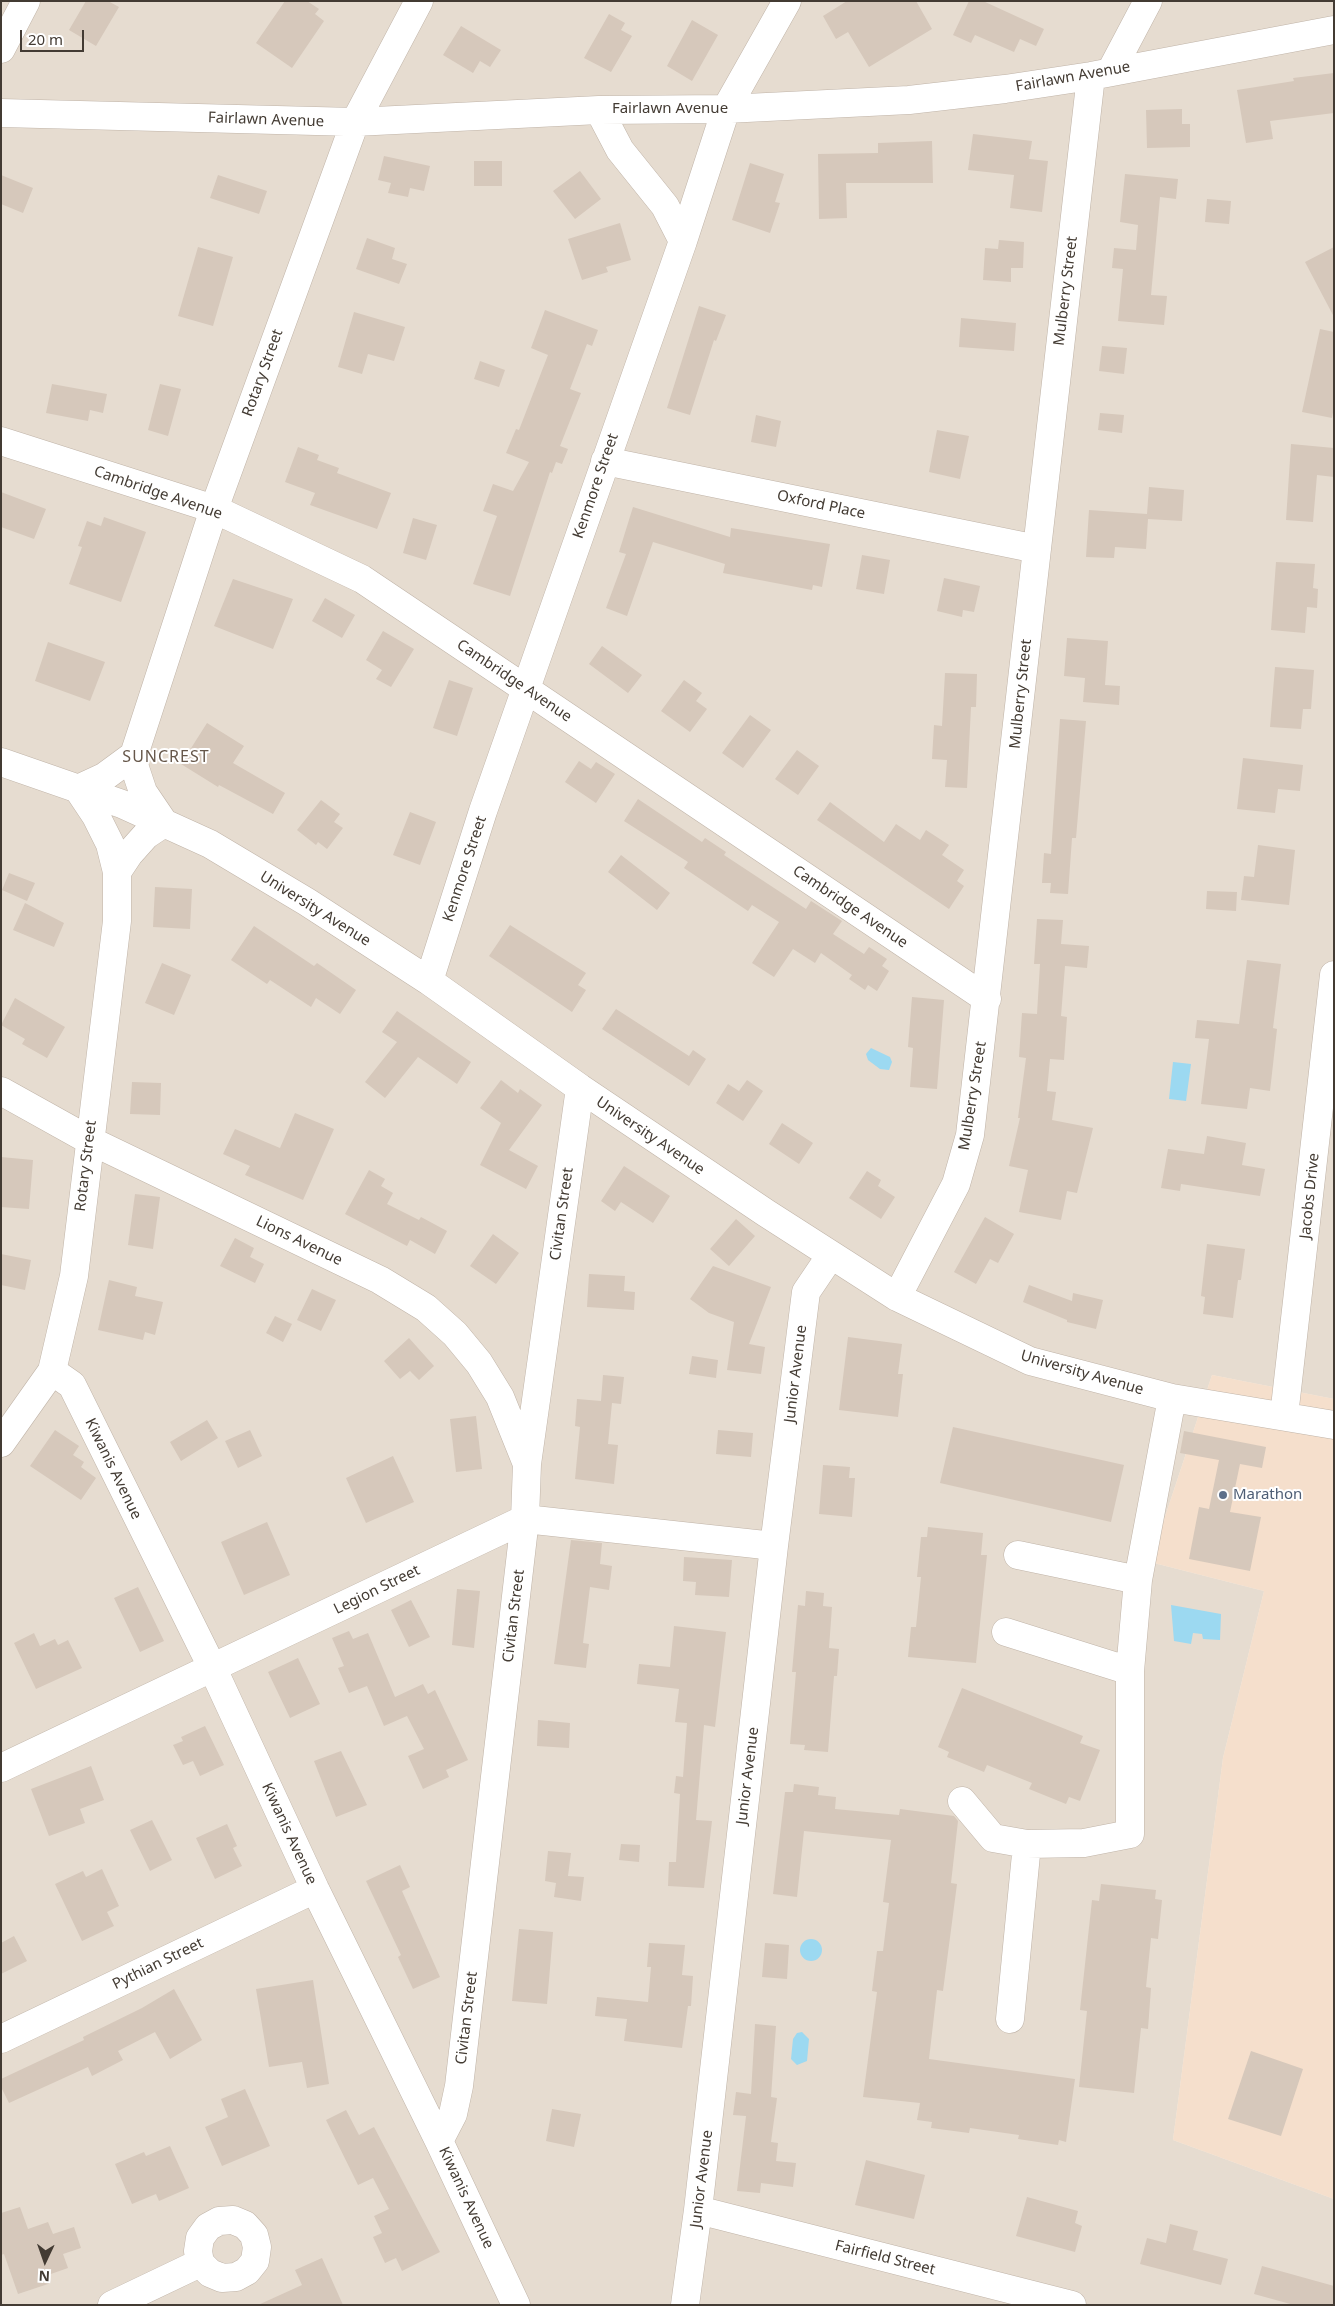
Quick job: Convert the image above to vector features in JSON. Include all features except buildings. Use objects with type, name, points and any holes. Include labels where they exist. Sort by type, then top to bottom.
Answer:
[{"type":"street","points":[[1,48],[26,1]]},
{"type":"street","name":"Rotary Street","points":[[164,823],[143,792],[136,774],[134,755],[214,509],[355,122],[419,1]]},
{"type":"street","name":"Kenmore Street","points":[[429,981],[483,811],[683,241],[726,109],[787,1]]},
{"type":"street","name":"Mulberry Street","points":[[897,1297],[956,1184],[970,1135],[988,999],[1037,549],[1101,73],[1148,1]]},
{"type":"street","name":"Fairlawn Avenue","points":[[1,112],[355,122],[599,110],[726,109],[909,100],[1005,89],[1334,30]]},
{"type":"street","points":[[599,110],[620,150],[665,206],[683,241]]},
{"type":"street","name":"Cambridge Avenue","points":[[1,441],[214,509],[362,579],[988,999]]},
{"type":"street","name":"Oxford Place","points":[[605,461],[1037,549]]},
{"type":"street","points":[[78,789],[104,777],[134,755]]},
{"type":"street","name":"University Avenue","points":[[1,762],[122,804],[218,849],[429,981],[580,1088],[897,1297],[1030,1361],[1172,1398],[1334,1425]]},
{"type":"street","name":"Rotary Street","points":[[1,1443],[52,1371],[74,1276],[117,921],[117,872],[110,844],[96,816],[78,789]]},
{"type":"street","points":[[117,872],[128,854],[146,835],[164,823]]},
{"type":"street","name":"Jacobs Drive","points":[[1284,1416],[1334,975]]},
{"type":"street","name":"Civitan Street","points":[[439,2141],[453,2114],[459,2086],[525,1519],[527,1464],[580,1088]]},
{"type":"street","name":"Lions Avenue","points":[[1,1091],[89,1140],[380,1280],[426,1308],[461,1341],[479,1362],[493,1386],[527,1464]]},
{"type":"street","name":"Junior Avenue","points":[[685,2305],[698,2210],[774,1546],[806,1292],[831,1255]]},
{"type":"street","name":"Kiwanis Avenue","points":[[52,1371],[72,1384],[213,1669],[314,1889],[439,2141],[516,2305]]},
{"type":"street","points":[[493,1386],[512,1390],[526,1387],[539,1378]]},
{"type":"street","points":[[962,1801],[993,1838],[1027,1844],[1084,1843],[1130,1834],[1130,1671],[1138,1580],[1172,1398]]},
{"type":"street","points":[[525,1519],[774,1546]]},
{"type":"street","name":"Legion Street","points":[[1,1768],[213,1669],[525,1519]]},
{"type":"street","points":[[1018,1556],[1138,1580]]},
{"type":"street","points":[[1006,1632],[1130,1671]]},
{"type":"street","points":[[1010,2019],[1027,1844]]},
{"type":"street","name":"Pythian Street","points":[[1,2039],[314,1889]]},
{"type":"street","name":"Fairfield Street","points":[[698,2210],[1020,2299],[1072,2305]]},
{"type":"street","points":[[112,2305],[200,2263]]},
{"type":"shaded area","points":[[1,1],[1334,1],[1334,1399],[1212,1375],[1150,1562],[1264,1591],[1223,1758],[1173,2140],[1334,2199],[1334,2305],[1,2305]]},
{"type":"shaded area","points":[[1212,1375],[1334,1399],[1334,2199],[1173,2140],[1223,1758],[1264,1591],[1150,1562]]},
{"type":"water","points":[[871,1048],[890,1057],[892,1062],[889,1070],[880,1069],[868,1060],[866,1054]]},
{"type":"water","points":[[1173,1062],[1191,1064],[1186,1101],[1169,1099]]},
{"type":"water","points":[[1171,1605],[1221,1614],[1220,1640],[1203,1639],[1202,1634],[1193,1633],[1191,1644],[1174,1641]]},
{"type":"water","points":[[811,1939],[819,1942],[822,1950],[819,1958],[811,1961],[803,1958],[800,1950],[803,1942]]},
{"type":"water","points":[[802,2032],[809,2039],[807,2061],[797,2065],[791,2059],[793,2039],[797,2033]]},
{"type":"place","name":"Marathon","points":[[1223,1495]]},
{"type":"district","name":"SUNCREST","points":[[166,757]]}]
